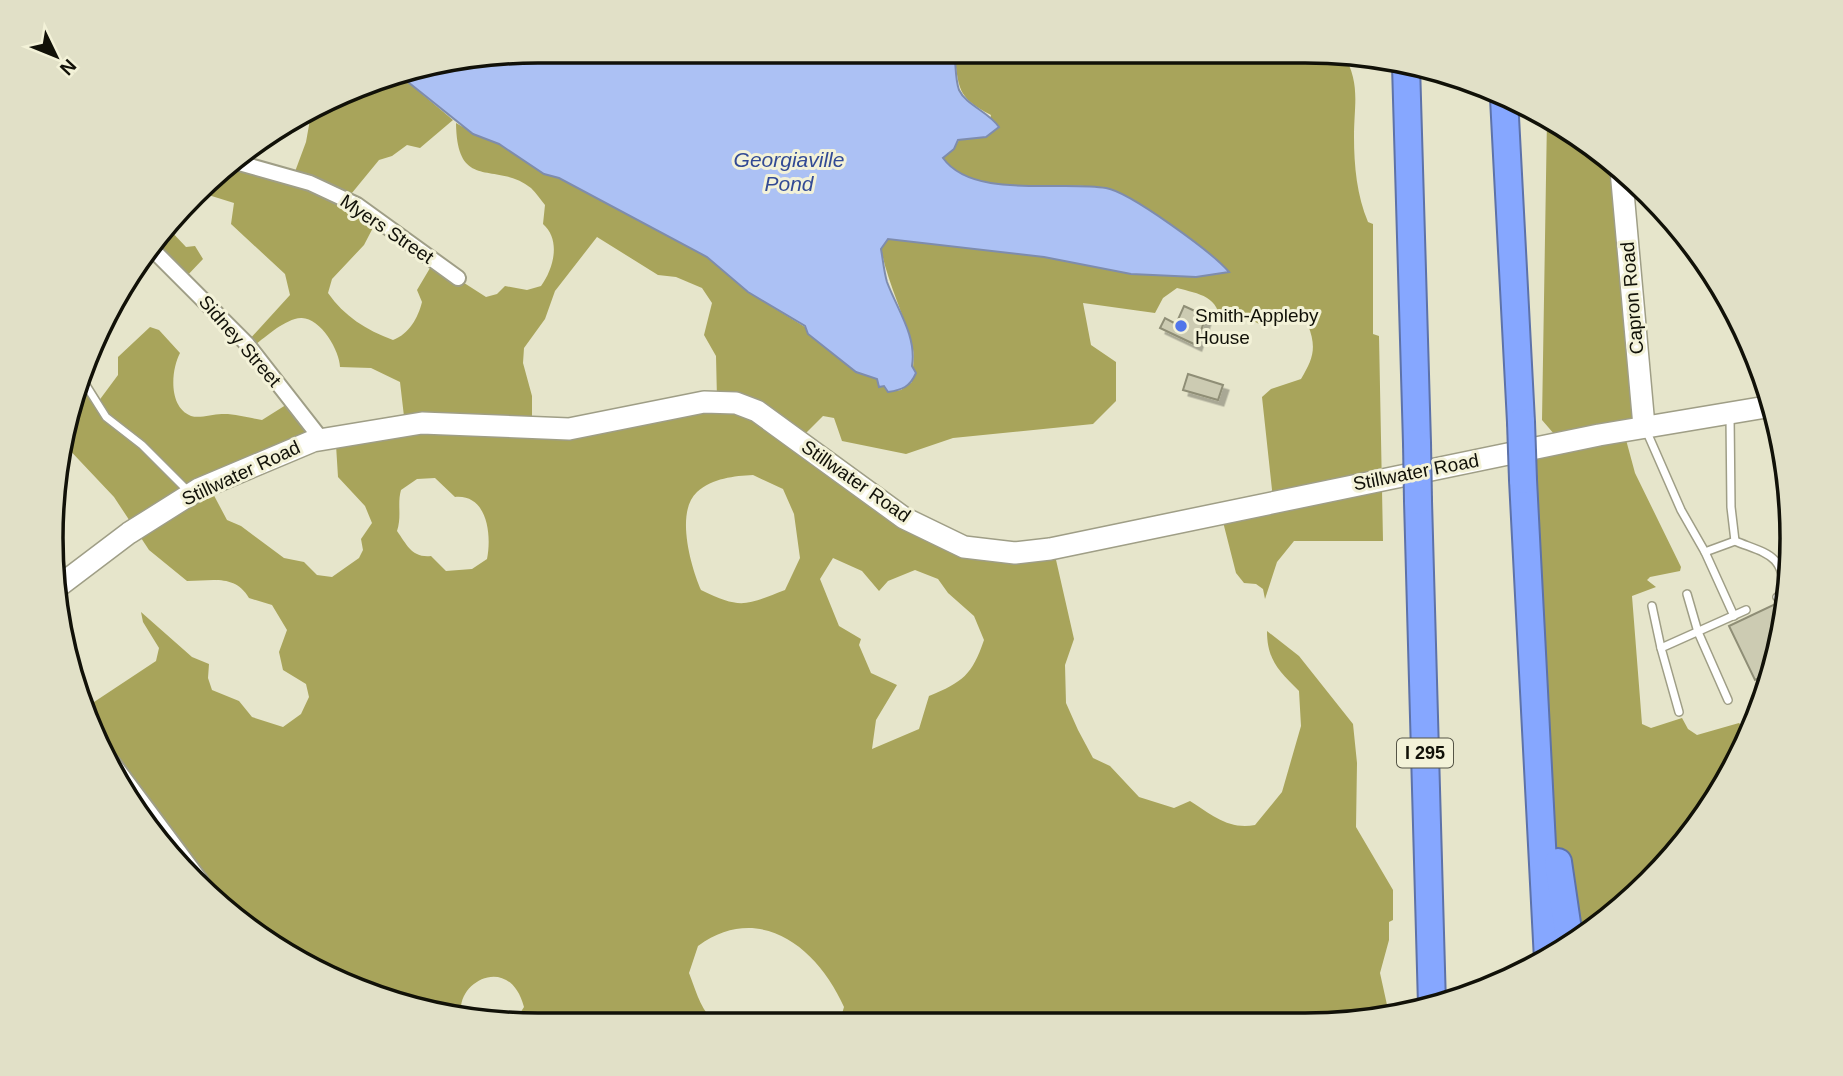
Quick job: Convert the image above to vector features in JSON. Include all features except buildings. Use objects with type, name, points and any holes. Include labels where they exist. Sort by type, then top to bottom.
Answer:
[{"type":"highway","name":"I 295","points":[[1406,74],[1432,996]]},
{"type":"highway","points":[[1504,107],[1547,946]]},
{"type":"highway","points":[[1534,678],[1569,933]]},
{"type":"street","name":"Myers Street","points":[[245,165],[310,183],[357,205],[458,278]]},
{"type":"street","name":"Capron Road","points":[[1622,185],[1644,426]]},
{"type":"street","name":"Sidney Street","points":[[157,254],[247,344],[322,440]]},
{"type":"street","name":"Stillwater Road","points":[[65,581],[129,533],[191,494],[278,453],[322,440],[422,423],[569,429],[704,402],[736,403],[766,416],[904,518],[964,547],[1015,553],[1049,549],[1644,426],[1762,408]]},
{"type":"lane","points":[[87,387],[106,417],[142,445],[191,494]]},
{"type":"lane","points":[[1730,413],[1731,507],[1735,541]]},
{"type":"lane","points":[[1644,426],[1681,510],[1705,552],[1734,616]]},
{"type":"lane","points":[[1705,552],[1735,541],[1773,556],[1779,564]]},
{"type":"lane","points":[[1687,594],[1698,632],[1728,700]]},
{"type":"lane","points":[[1652,606],[1679,712]]},
{"type":"lane","points":[[1661,648],[1746,610]]},
{"type":"shaded area","points":[[956,63],[1349,65],[1355,94],[1354,148],[1357,181],[1364,212],[1368,222],[1373,224],[1373,334],[1379,336],[1383,541],[1294,541],[1277,562],[1265,599],[1263,589],[1256,584],[1244,583],[1236,573],[1221,514],[1273,499],[1262,397],[1271,389],[1301,379],[1312,353],[1311,333],[1308,325],[1294,318],[1259,324],[1245,316],[1220,324],[1219,315],[1212,302],[1177,288],[1163,298],[1155,313],[1083,303],[1091,345],[1116,362],[1116,401],[1093,424],[953,438],[906,454],[842,441],[834,418],[823,416],[801,438],[830,464],[956,539],[1054,551],[1074,639],[1065,665],[1066,703],[1093,758],[1110,766],[1139,797],[1174,808],[1190,801],[1229,823],[1255,825],[1282,792],[1301,726],[1299,691],[1272,657],[1267,631],[1299,656],[1353,724],[1357,763],[1356,827],[1393,890],[1393,920],[1389,922],[1389,940],[1380,973],[1387,1006],[1305,1013],[842,1013],[844,1007],[833,986],[803,950],[784,937],[765,930],[743,928],[721,933],[698,946],[689,973],[706,1013],[520,1012],[524,1007],[517,990],[507,980],[495,977],[484,978],[474,984],[466,993],[461,1007],[385,988],[328,964],[274,933],[202,874],[143,802],[112,748],[93,703],[156,661],[159,648],[143,622],[141,612],[192,657],[209,664],[208,678],[212,690],[239,701],[252,717],[283,727],[301,714],[309,697],[306,684],[283,670],[279,652],[287,630],[272,605],[249,598],[243,590],[230,582],[187,581],[149,550],[114,497],[71,451],[86,393],[98,402],[118,375],[118,357],[150,327],[159,330],[180,353],[173,378],[175,397],[178,405],[191,416],[229,414],[262,420],[289,403],[321,437],[210,488],[227,520],[241,526],[284,558],[304,562],[317,575],[332,577],[359,558],[363,550],[361,539],[372,523],[365,506],[338,477],[336,445],[405,425],[400,382],[371,368],[340,367],[337,352],[328,336],[308,319],[288,322],[252,347],[248,341],[290,295],[285,274],[231,224],[234,203],[209,195],[243,166],[293,177],[306,142],[310,122],[356,99],[407,81],[453,120],[420,148],[407,145],[392,156],[379,160],[347,199],[377,220],[364,245],[332,279],[328,293],[341,309],[356,321],[393,340],[404,334],[418,314],[422,302],[417,290],[433,263],[486,297],[497,294],[505,286],[527,290],[541,286],[546,279],[554,246],[549,231],[543,224],[545,205],[531,188],[517,180],[471,167],[463,159],[458,145],[456,123],[707,257],[748,292],[805,327],[808,334],[856,372],[877,379],[888,392],[901,390],[912,382],[914,357],[881,249],[888,239],[1024,254],[1158,275],[1229,272],[1207,251],[1170,224],[1117,192],[1087,186],[996,184],[957,171],[942,158],[954,149],[959,140],[986,137],[991,115],[965,97],[959,83]],"holes":[[[597,237],[658,275],[676,277],[702,288],[712,303],[704,335],[716,356],[717,399],[532,429],[532,396],[523,363],[524,348],[545,319],[555,291]],[[753,475],[783,489],[794,514],[800,558],[785,590],[751,602],[734,603],[701,590],[687,540],[687,513],[690,501],[703,487],[731,477]],[[435,478],[455,497],[474,502],[485,518],[489,538],[487,559],[472,569],[446,571],[431,556],[415,553],[397,531],[401,490],[417,479]],[[833,558],[862,571],[879,591],[888,581],[915,570],[938,579],[948,593],[974,616],[984,640],[975,662],[965,676],[929,696],[919,729],[872,749],[876,720],[897,685],[871,673],[859,645],[861,639],[839,626],[820,579]]]},
{"type":"shaded area","points":[[1547,130],[1594,161],[1623,185],[1634,424],[1625,436],[1635,473],[1681,567],[1680,571],[1650,577],[1647,580],[1656,587],[1632,596],[1642,724],[1651,728],[1682,718],[1688,729],[1697,735],[1739,723],[1741,726],[1700,802],[1662,851],[1618,895],[1568,934],[1543,751],[1526,452],[1561,442],[1542,420]]},
{"type":"shaded area","points":[[174,234],[186,247],[195,246],[203,259],[184,279],[157,255]]},
{"type":"water","name":"Georgiaville Pond","points":[[955,63],[962,95],[999,127],[986,137],[958,140],[954,149],[943,158],[957,171],[996,184],[1087,186],[1118,192],[1170,224],[1229,272],[1196,277],[1131,274],[1044,257],[888,239],[881,249],[885,274],[909,333],[912,366],[916,373],[905,387],[888,392],[884,386],[879,387],[877,379],[856,372],[808,334],[805,326],[748,292],[707,257],[559,178],[544,174],[499,144],[473,134],[407,81],[445,72],[507,64]]},
{"type":"place","name":"Smith-Appleby House","points":[[1181,326]]}]
